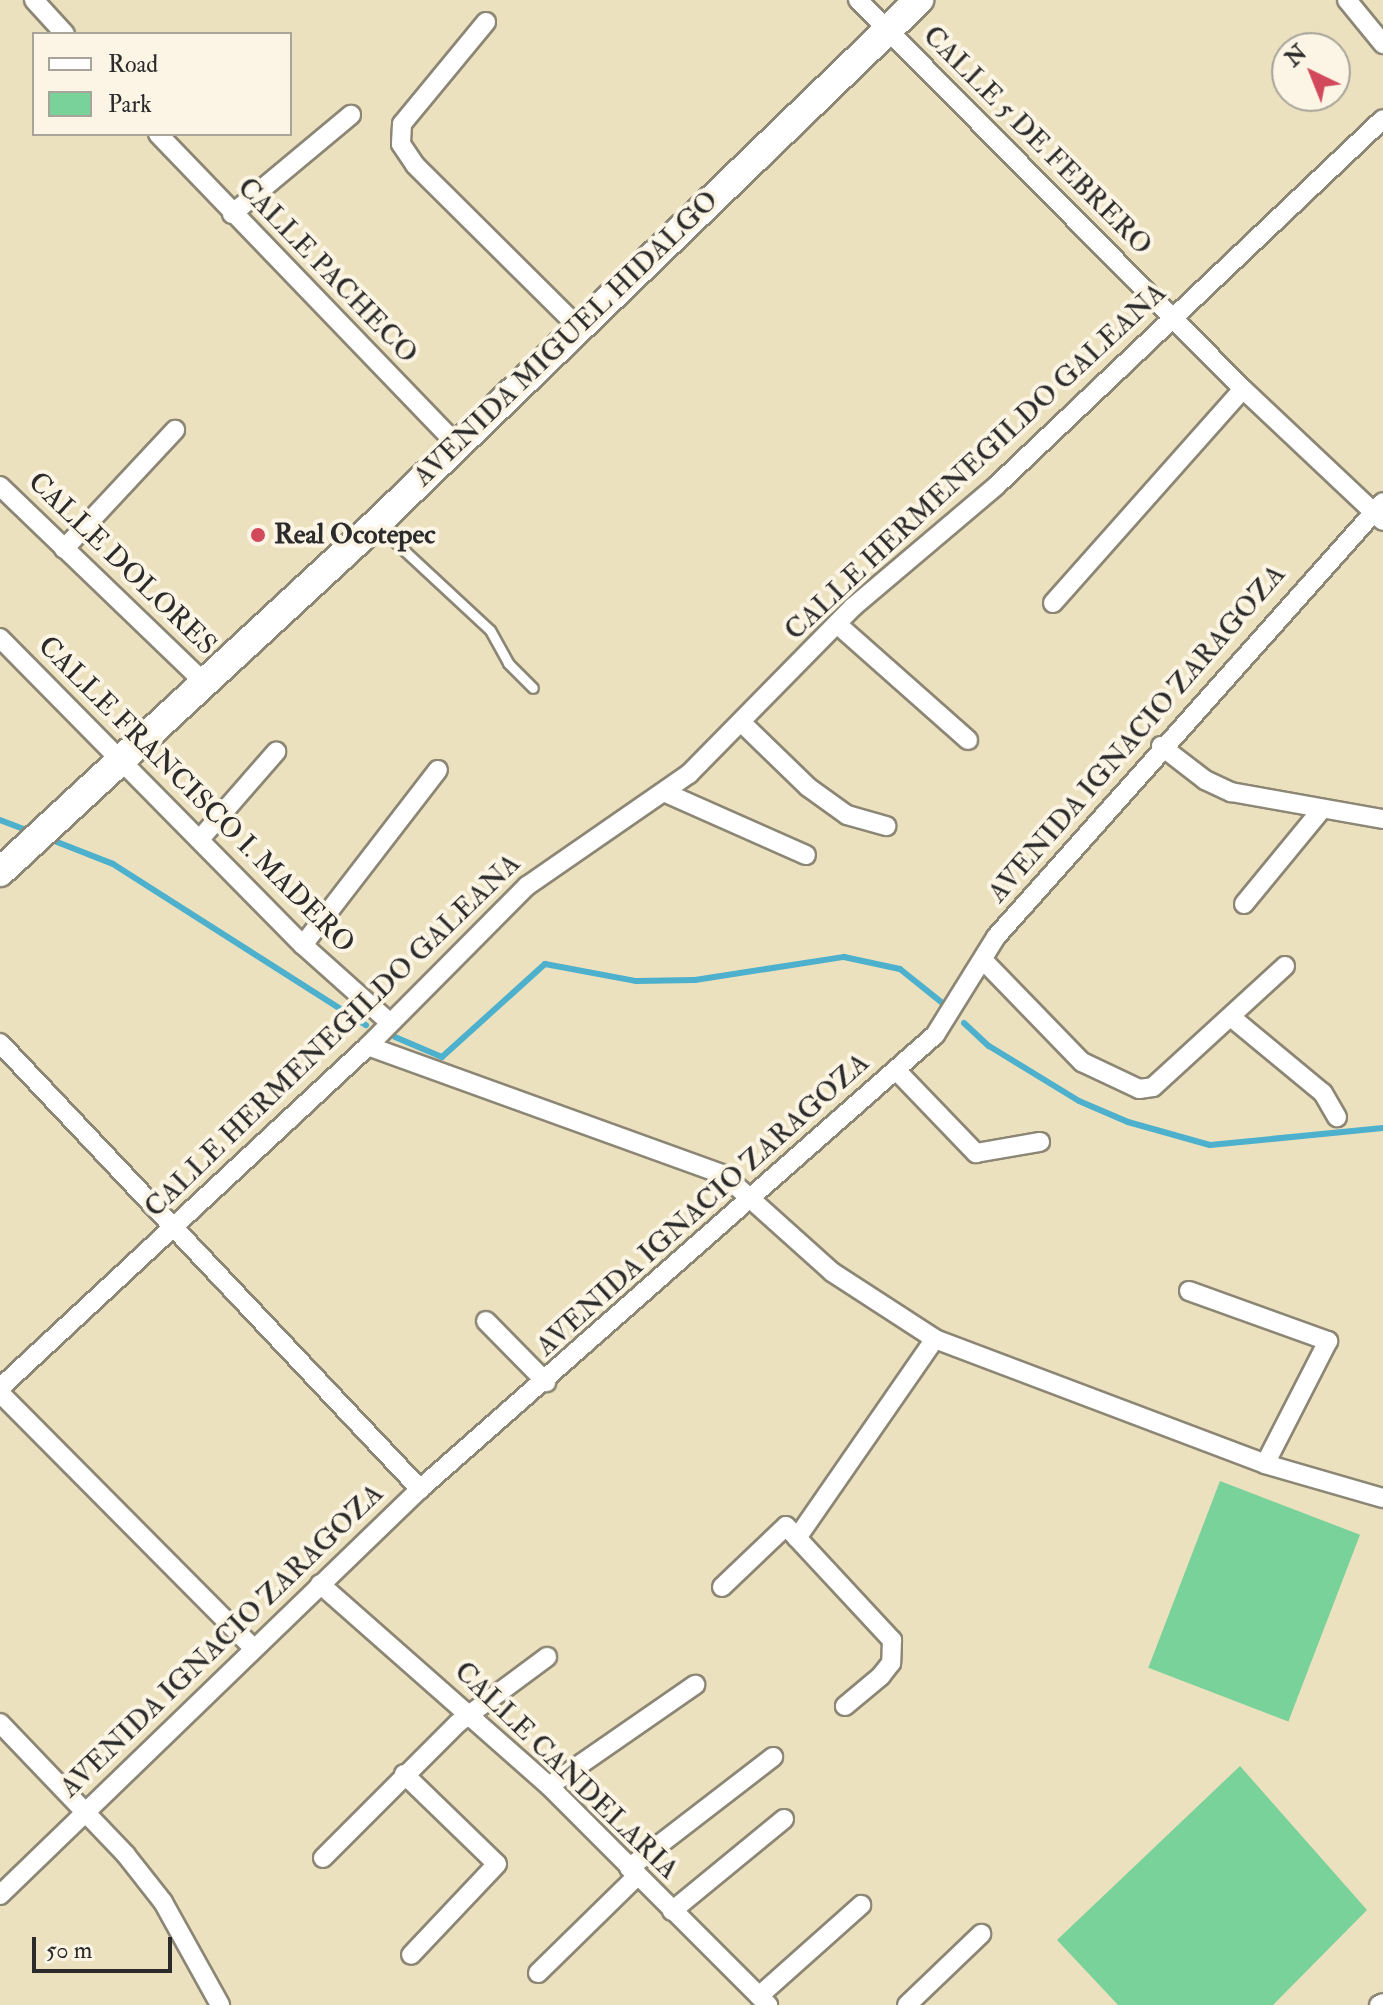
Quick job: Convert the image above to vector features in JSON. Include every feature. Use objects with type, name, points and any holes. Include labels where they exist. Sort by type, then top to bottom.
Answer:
[{"type":"main road","name":"AVENIDA MIGUEL HIDALGO","points":[[0,872],[376,524],[577,326],[919,0]]},
{"type":"street","points":[[34,0],[63,32]]},
{"type":"street","name":"CALLE 5 DE FEBRERO","points":[[858,0],[1243,389],[1380,512]]},
{"type":"street","points":[[1347,0],[1383,44]]},
{"type":"street","points":[[486,22],[402,124],[401,144],[415,165],[577,326]]},
{"type":"street","points":[[232,214],[351,115]]},
{"type":"street","name":"CALLE HERMENEGILDO GALEANA","points":[[0,1390],[368,1046],[527,886],[666,793],[837,624],[996,486],[1383,119]]},
{"type":"street","name":"CALLE PACHECO","points":[[160,136],[457,445]]},
{"type":"street","points":[[1053,603],[1243,389]]},
{"type":"street","points":[[64,549],[175,430]]},
{"type":"street","name":"CALLE DOLORES","points":[[0,486],[205,683]]},
{"type":"street","name":"AVENIDA IGNACIO ZARAGOZA","points":[[0,1895],[420,1489],[546,1382],[935,1035],[984,961],[996,937],[1161,746],[1380,512]]},
{"type":"street","points":[[837,624],[968,740]]},
{"type":"street","name":"CALLE FRANCISCO I. MADERO","points":[[0,638],[303,945],[389,1022]]},
{"type":"street","points":[[741,722],[821,796],[858,821],[886,826]]},
{"type":"street","points":[[1161,746],[1205,780],[1231,792],[1383,819]]},
{"type":"street","points":[[200,839],[276,752]]},
{"type":"street","points":[[303,945],[438,770]]},
{"type":"street","points":[[666,793],[806,855]]},
{"type":"street","points":[[1244,904],[1322,809]]},
{"type":"street","points":[[984,961],[1082,1062],[1139,1089],[1153,1087],[1285,966]]},
{"type":"street","points":[[1231,1017],[1323,1093],[1337,1117]]},
{"type":"street","points":[[0,1043],[420,1489]]},
{"type":"street","points":[[368,1046],[676,1155],[724,1175],[832,1272],[935,1339],[1265,1464],[1383,1498]]},
{"type":"street","points":[[897,1071],[976,1153],[1040,1142]]},
{"type":"street","points":[[1189,1291],[1328,1341],[1265,1464]]},
{"type":"street","points":[[486,1321],[546,1382]]},
{"type":"street","points":[[797,1538],[935,1339]]},
{"type":"street","points":[[0,1390],[253,1648]]},
{"type":"street","points":[[722,1587],[786,1526],[892,1640],[891,1663],[845,1706]]},
{"type":"street","name":"CALLE CANDELARIA","points":[[320,1584],[549,1786],[763,2000]]},
{"type":"street","points":[[323,1858],[404,1774],[468,1714],[547,1657]]},
{"type":"street","points":[[549,1786],[695,1685]]},
{"type":"street","points":[[0,1723],[87,1811],[163,1902],[220,2005]]},
{"type":"street","points":[[538,1973],[633,1872],[773,1757]]},
{"type":"street","points":[[404,1774],[497,1864],[411,1955]]},
{"type":"street","points":[[672,1911],[784,1819]]},
{"type":"street","points":[[763,2000],[861,1905]]},
{"type":"street","points":[[907,2005],[981,1934]]},
{"type":"lane","points":[[376,524],[490,630],[508,663],[533,688]]},
{"type":"green space","points":[[1220,1481],[1360,1535],[1288,1721],[1148,1668]]},
{"type":"green space","points":[[1240,1766],[1367,1910],[1273,2005],[1118,2005],[1057,1940]]},
{"type":"waterway","points":[[0,820],[24,829]]},
{"type":"waterway","points":[[57,842],[113,864],[366,1025]]},
{"type":"waterway","points":[[395,1037],[442,1057],[545,964],[636,981],[695,980],[844,957],[900,969],[941,1002]]},
{"type":"waterway","points":[[964,1023],[989,1046],[1079,1101],[1128,1122],[1210,1145],[1383,1128]]},
{"type":"place","name":"Real Ocotepec","points":[[258,535]]}]
